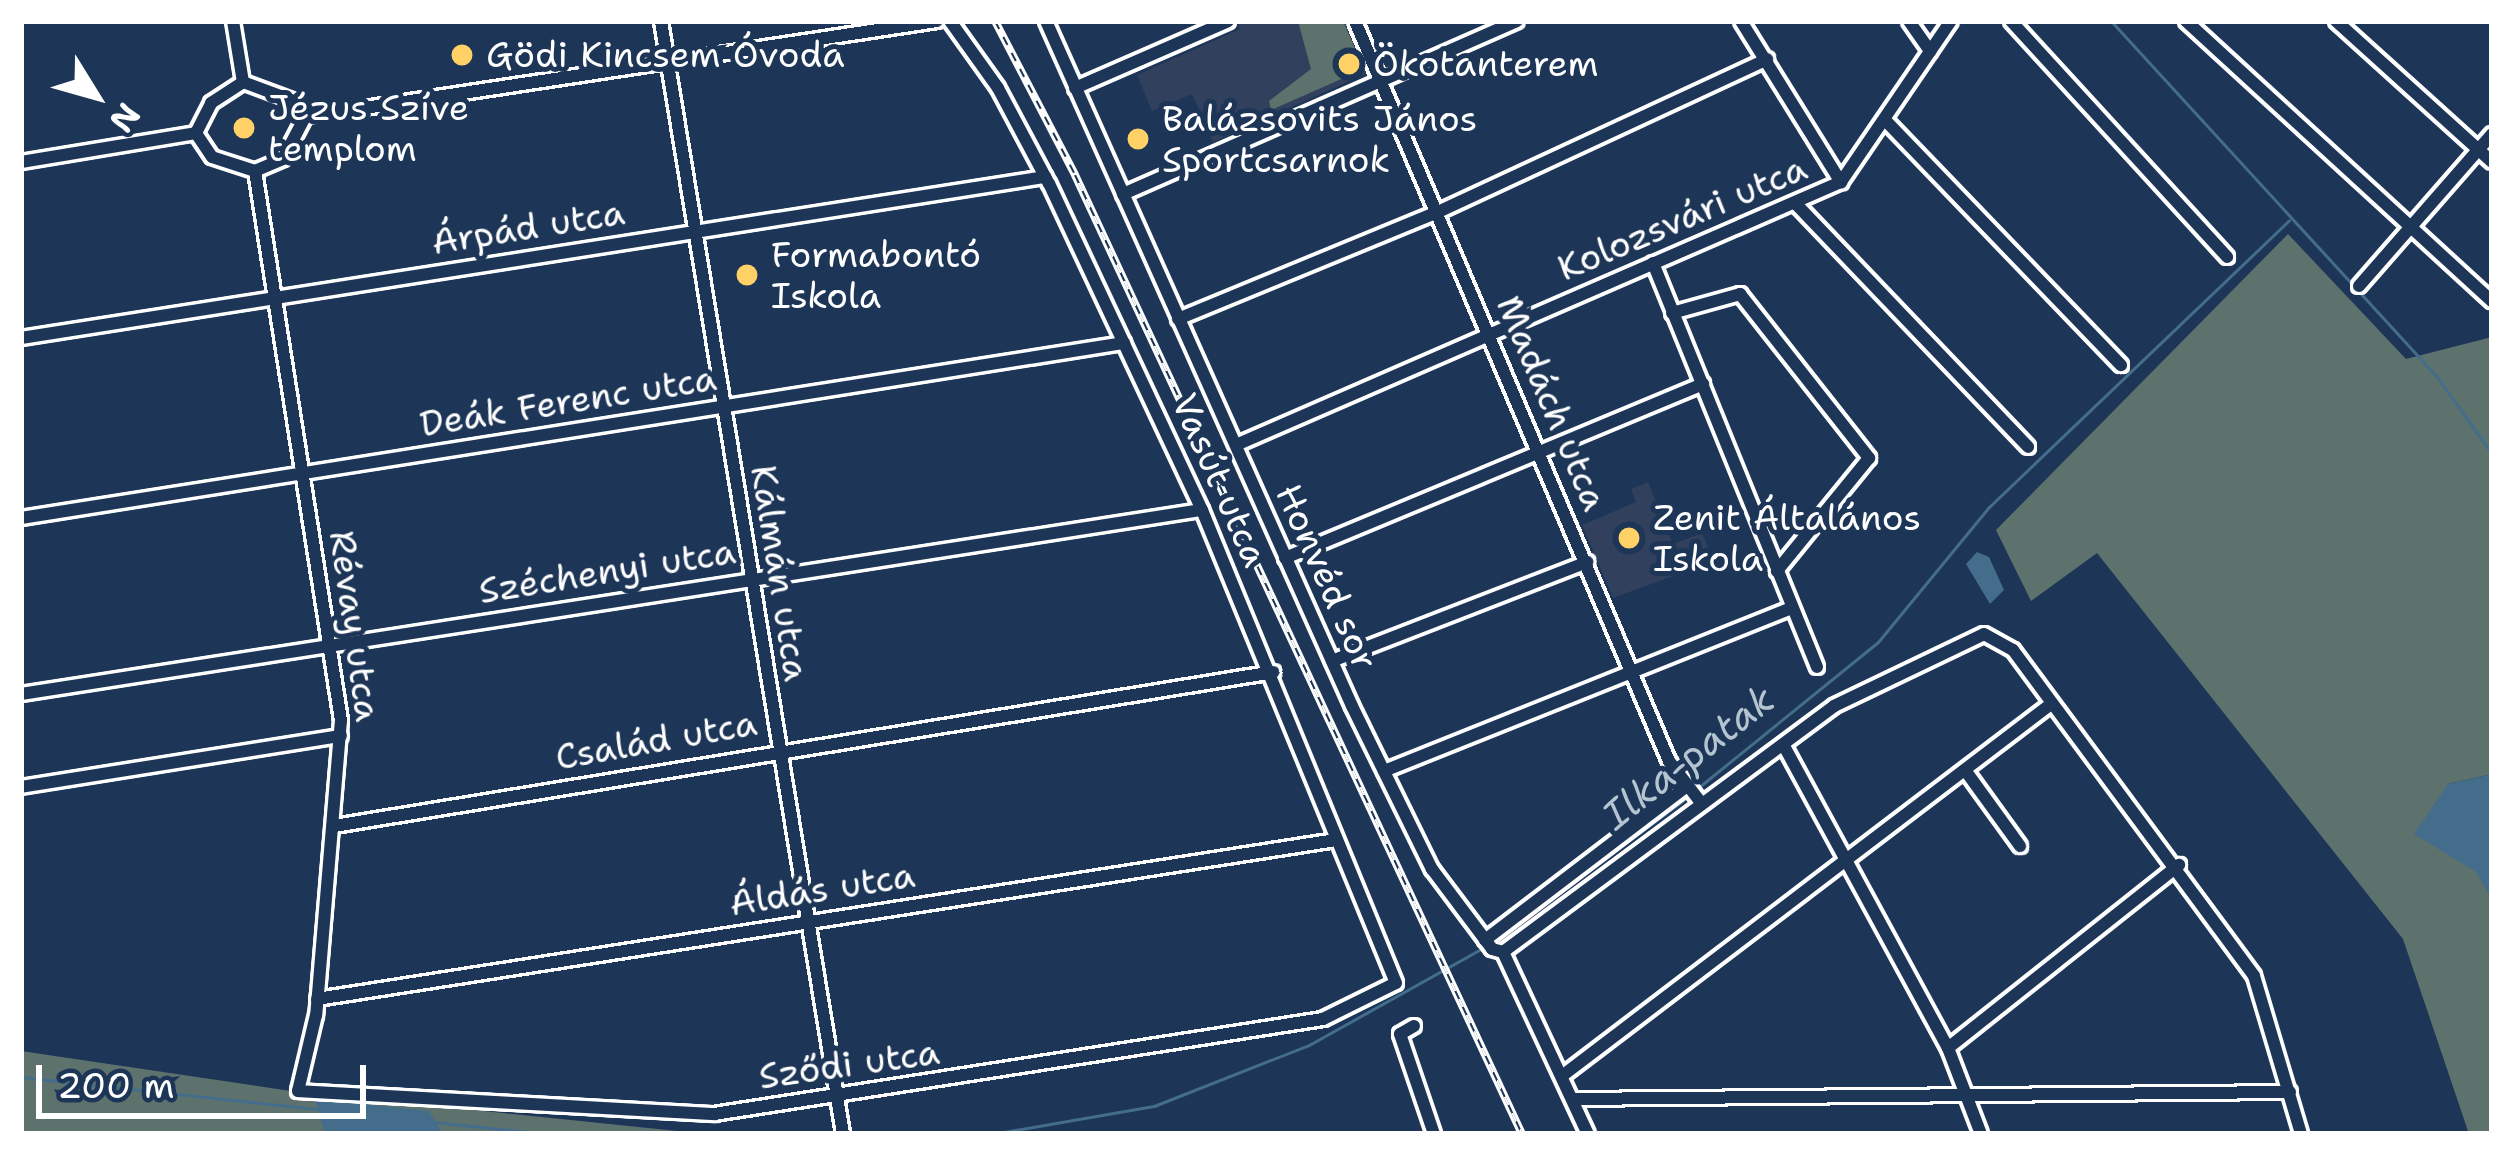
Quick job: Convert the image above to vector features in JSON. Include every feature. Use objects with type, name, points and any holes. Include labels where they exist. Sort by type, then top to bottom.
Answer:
[{"type":"street","points":[[233,21],[243,82]]},
{"type":"street","name":"Kálmán utca","points":[[661,21],[843,1134]]},
{"type":"street","points":[[305,117],[667,58],[937,21]]},
{"type":"street","name":"Vasút utca","points":[[950,21],[1045,177],[1202,510],[1273,672],[1396,982]]},
{"type":"street","name":"Honvéd sor","points":[[1046,21],[1384,771],[1432,868],[1492,946],[1588,1134]]},
{"type":"street","points":[[1075,88],[1228,21]]},
{"type":"street","name":"Madách utca","points":[[1355,21],[1633,673],[1694,794]]},
{"type":"street","points":[[1123,194],[1517,21]]},
{"type":"street","points":[[1741,21],[1840,182]]},
{"type":"street","points":[[1909,21],[1930,51]]},
{"type":"street","name":"Kolozsvári utca","points":[[1236,446],[1840,182],[1951,21]]},
{"type":"street","points":[[2011,21],[2227,256]]},
{"type":"street","points":[[2186,21],[2492,301]]},
{"type":"street","points":[[2336,21],[2492,162]]},
{"type":"street","points":[[1178,319],[1438,212],[1767,59]]},
{"type":"street","points":[[243,82],[293,101],[305,117]]},
{"type":"street","points":[[196,133],[211,103],[243,82]]},
{"type":"street","points":[[196,133],[212,157],[255,171],[283,159],[305,117]]},
{"type":"street","points":[[1886,121],[2121,365]]},
{"type":"street","points":[[21,161],[196,133]]},
{"type":"street","points":[[2359,286],[2492,134]]},
{"type":"street","name":"Révay utca","points":[[255,171],[341,736],[317,999],[298,1090]]},
{"type":"street","name":"Árpád utca","points":[[21,338],[1045,177]]},
{"type":"street","points":[[1796,204],[2028,447]]},
{"type":"street","points":[[1653,263],[1817,668]]},
{"type":"street","points":[[1672,313],[1740,294],[1869,458],[1777,571]]},
{"type":"street","name":"Deák Ferenc utca","points":[[21,518],[1124,344]]},
{"type":"street","points":[[1286,558],[1703,384]]},
{"type":"street","name":"Széchenyi utca","points":[[21,694],[1202,510]]},
{"type":"street","points":[[1332,661],[1587,562]]},
{"type":"street","points":[[1384,771],[1792,608]]},
{"type":"street","points":[[1492,946],[1694,794],[1784,746],[1834,706],[1984,634],[2013,650],[2179,865],[2254,976],[2301,1134]]},
{"type":"street","name":"Család utca","points":[[334,826],[1273,672]]},
{"type":"street","points":[[1562,1076],[2051,704]]},
{"type":"street","points":[[21,787],[341,736]]},
{"type":"street","points":[[1784,746],[1948,1048],[1981,1134]]},
{"type":"street","points":[[1965,770],[2020,846]]},
{"type":"street","points":[[1492,946],[1694,794]]},
{"type":"street","name":"Áldás utca","points":[[317,999],[1336,840]]},
{"type":"street","points":[[1948,1048],[2179,865]]},
{"type":"street","name":"Sződi utca","points":[[298,1090],[714,1114],[1323,1019],[1396,982]]},
{"type":"street","points":[[1414,1026],[1400,1034],[1434,1134]]},
{"type":"street","points":[[1572,1099],[2290,1092]]},
{"type":"shaded area","points":[[1237,21],[1347,21],[1370,72],[1213,142],[1192,94],[1152,111],[1137,75],[1240,29]]},
{"type":"shaded area","name":"Zenit Általános Iskola","points":[[1648,482],[1673,544],[1702,533],[1714,561],[1613,598],[1582,525],[1636,502],[1631,489]]},
{"type":"shaded area","points":[[1977,552],[1989,557],[2004,590],[1990,604],[1966,564]]},
{"type":"shaded area","points":[[2492,774],[2492,900],[2476,872],[2414,834],[2448,784]]},
{"type":"shaded area","points":[[315,1099],[429,1111],[443,1134],[325,1134]]},
{"type":"green space","points":[[1298,21],[1343,21],[1364,69],[1271,110],[1269,101],[1311,69]]},
{"type":"green space","points":[[2288,234],[2406,359],[2492,337],[2492,774],[2448,784],[2492,900],[2492,1134],[2469,1134],[2403,939],[2097,553],[2031,601],[1996,530]]},
{"type":"green space","points":[[21,1051],[291,1091],[706,1134],[21,1134]]},
{"type":"waterway","name":"Ilka-patak","points":[[2111,21],[2435,374],[2492,454]]},
{"type":"waterway","name":"Ilka-patak","points":[[1699,787],[1878,642],[1989,507],[2289,220]]},
{"type":"waterway","name":"Ilka-patak","points":[[1492,942],[1692,794]]},
{"type":"waterway","name":"Ilka-patak","points":[[992,1134],[1154,1106],[1309,1045],[1484,947]]},
{"type":"waterway","name":"Ilka-patak","points":[[21,1077],[323,1110]]},
{"type":"waterway","name":"Ilka-patak","points":[[434,1122],[546,1134]]},
{"type":"railway","points":[[995,21],[1075,175],[1522,1134]]},
{"type":"place","name":"Gödi Kincsem Óvoda","points":[[462,55]]},
{"type":"place","name":"Ökotanterem","points":[[1349,64]]},
{"type":"place","name":"Jézus Szíve templom","points":[[244,128]]},
{"type":"place","name":"Balázsovits János Sportcsarnok","points":[[1138,139]]},
{"type":"place","name":"Formabontó Iskola","points":[[747,275]]},
{"type":"place","name":"Zenit Általános Iskola","points":[[1629,538]]}]
